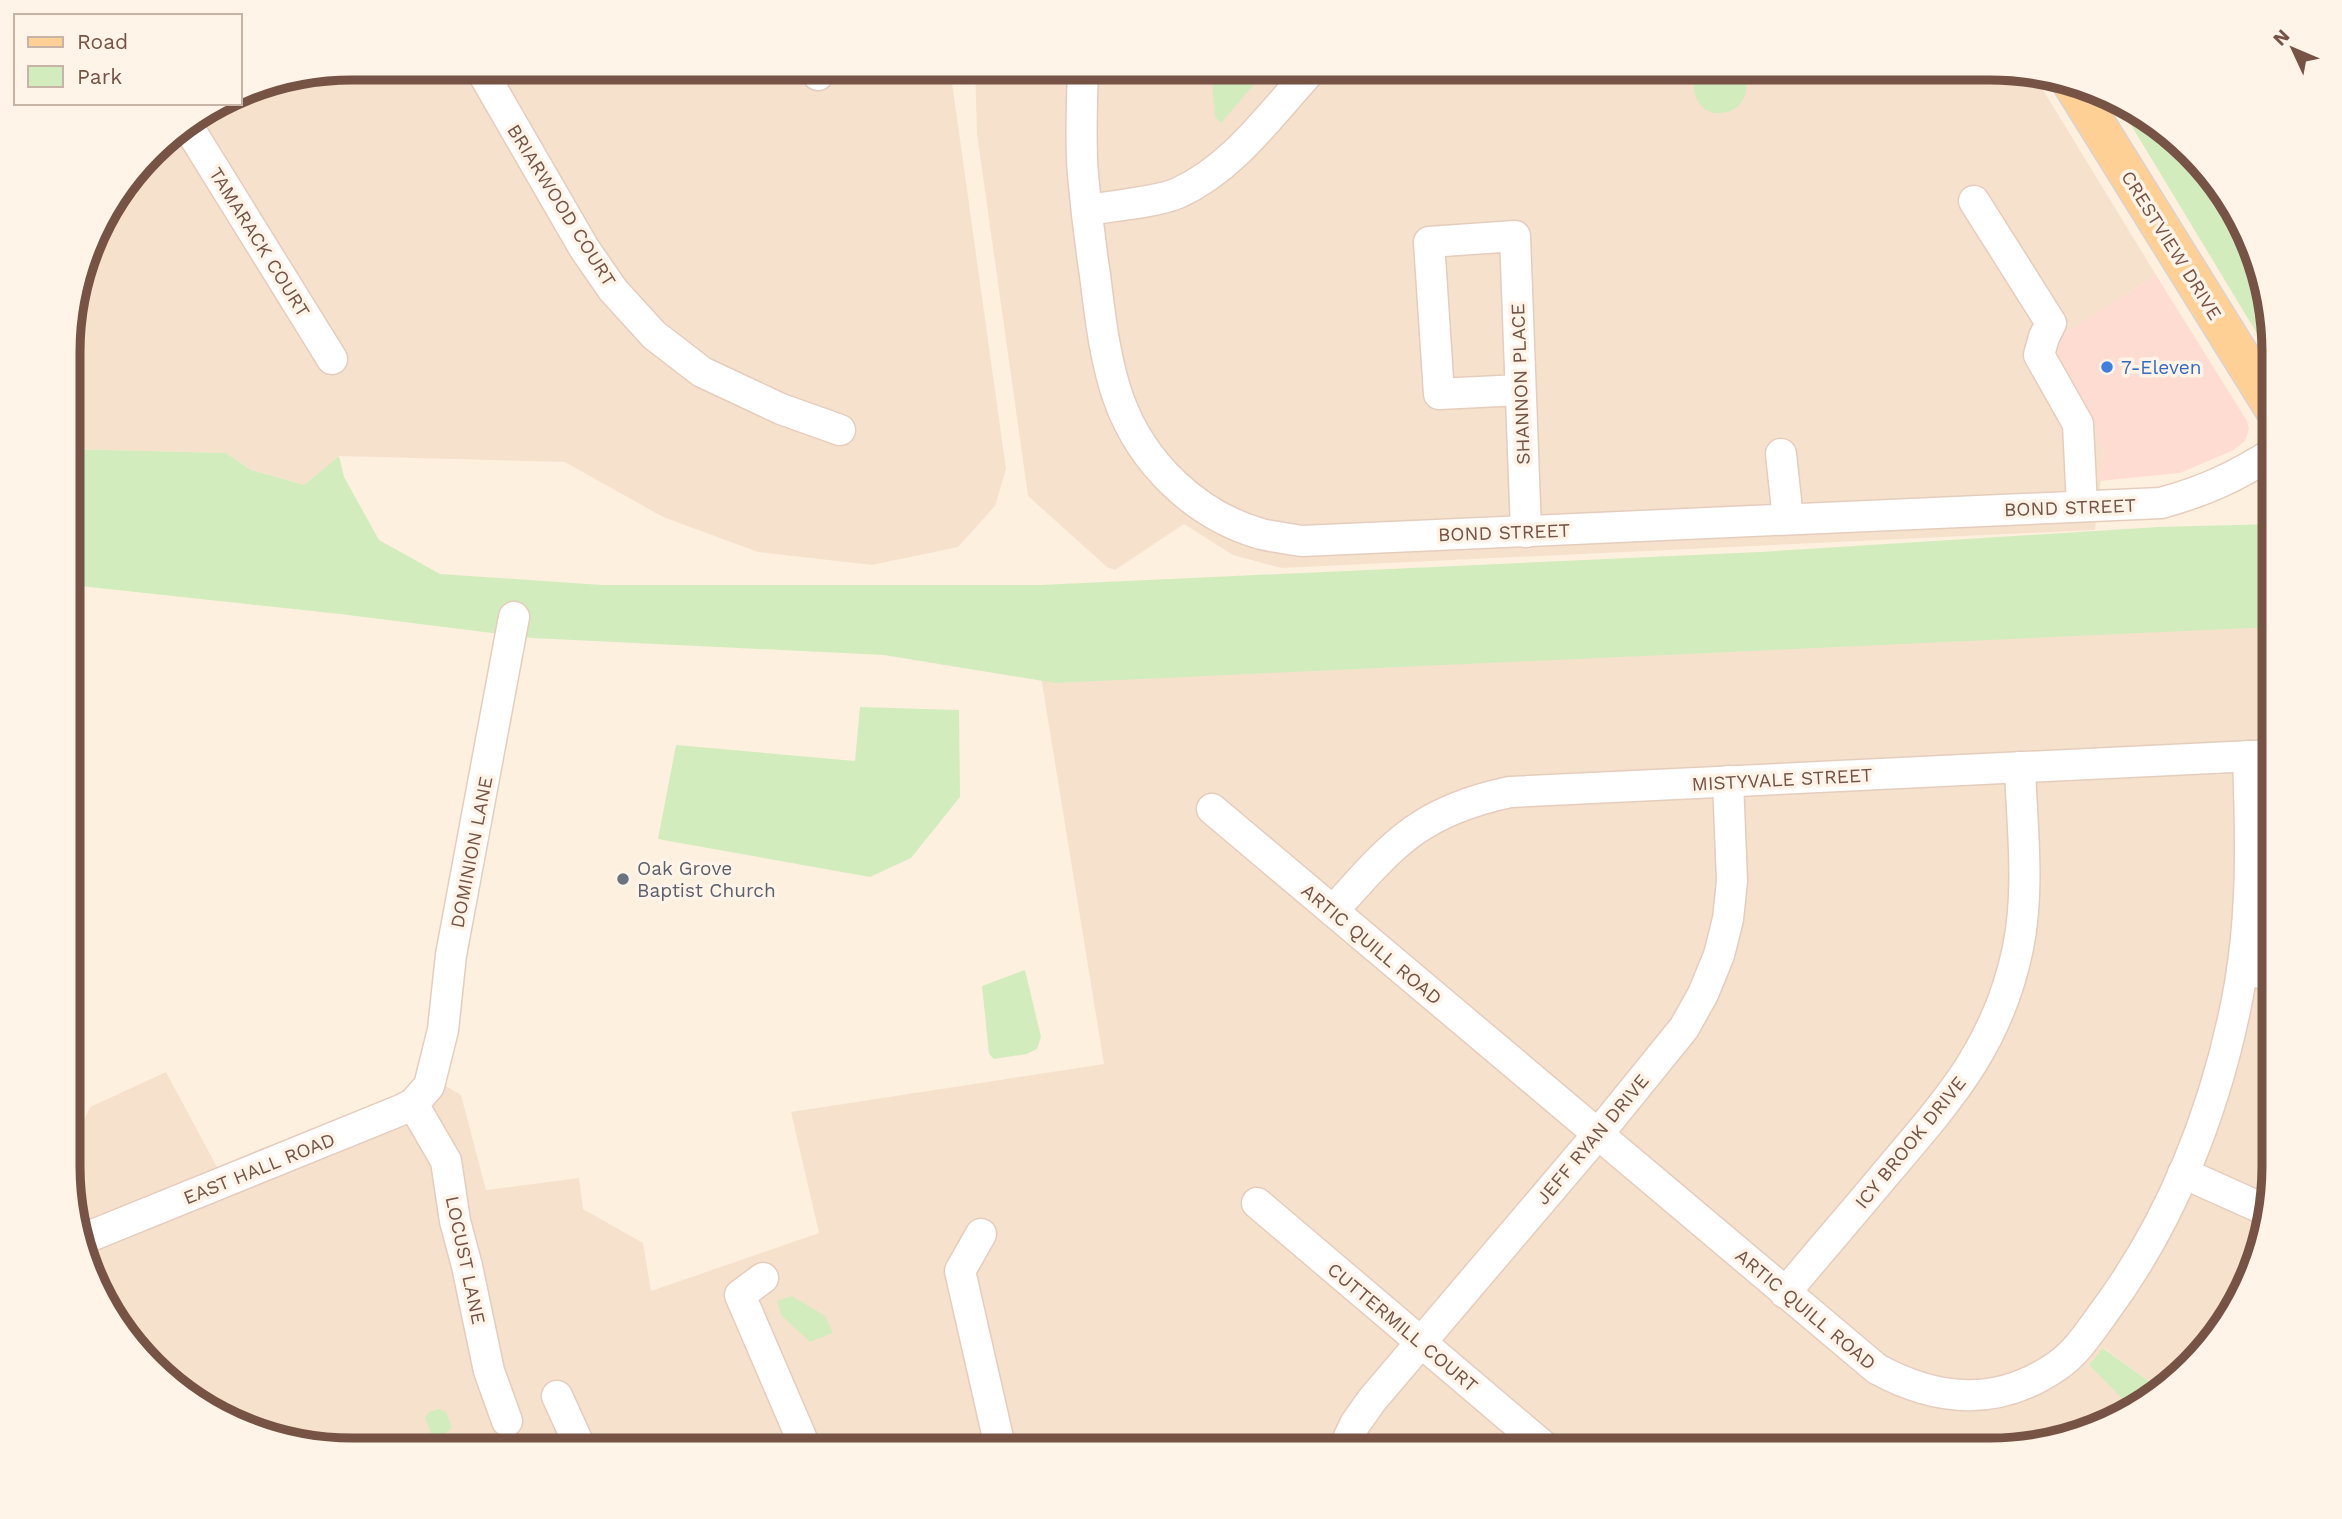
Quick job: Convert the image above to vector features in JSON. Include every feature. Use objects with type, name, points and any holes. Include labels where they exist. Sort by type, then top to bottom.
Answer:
[{"type":"main road","name":"CRESTVIEW DRIVE","points":[[2079,96],[2262,390]]},
{"type":"street","name":"BRIARWOOD COURT","points":[[487,80],[583,248],[613,290],[654,334],[702,372],[781,409],[840,430]]},
{"type":"street","name":"BOND STREET","points":[[1083,80],[1083,173],[1087,210],[1100,311],[1119,399],[1150,458],[1166,476],[1199,505],[1231,523],[1261,534],[1302,541],[2161,503],[2187,496],[2242,473],[2262,460]]},
{"type":"street","points":[[1087,210],[1176,194],[1210,176],[1236,152],[1302,80]]},
{"type":"street","name":"TAMARACK COURT","points":[[192,133],[332,359]]},
{"type":"street","points":[[1974,201],[2051,323],[2039,355],[2078,424],[2081,506]]},
{"type":"street","name":"SHANNON PLACE","points":[[1520,390],[1439,394],[1429,242],[1515,236],[1526,532]]},
{"type":"street","points":[[1782,454],[1787,519]]},
{"type":"street","name":"DOMINION LANE","points":[[421,1095],[443,1030],[451,955],[514,617]]},
{"type":"street","name":"MISTYVALE STREET","points":[[1333,911],[1394,845],[1421,824],[1479,799],[1510,792],[2261,755]]},
{"type":"street","name":"ARTIC QUILL ROAD","points":[[1212,810],[1877,1369],[1904,1384],[1930,1392],[1956,1396],[1985,1395],[2012,1389],[2047,1372],[2076,1350],[2143,1252],[2183,1173],[2223,1060],[2242,970],[2261,755]]},
{"type":"street","name":"ICY BROOK DRIVE","points":[[1785,1293],[1952,1095],[1976,1059],[1994,1023],[2008,986],[2018,946],[2023,905],[2020,767]]},
{"type":"street","name":"JEFF RYAN DRIVE","points":[[1349,1438],[1372,1400],[1598,1134],[1684,1028],[1703,994],[1719,955],[1728,919],[1732,881],[1728,781]]},
{"type":"street","points":[[2242,970],[2262,973]]},
{"type":"street","name":"EAST HALL ROAD","points":[[90,1236],[421,1095]]},
{"type":"street","name":"LOCUST LANE","points":[[421,1095],[446,1161],[455,1221],[489,1371],[507,1421]]},
{"type":"street","points":[[2183,1173],[2258,1207]]},
{"type":"street","name":"CUTTERMILL COURT","points":[[1258,1203],[1534,1438]]},
{"type":"street","points":[[981,1234],[960,1271],[998,1438]]},
{"type":"street","points":[[763,1278],[740,1296],[801,1438]]},
{"type":"street","points":[[557,1396],[576,1438]]},
{"type":"shaded area","points":[[352,80],[952,80],[1006,469],[995,506],[958,547],[872,565],[758,552],[663,517],[565,462],[339,456],[304,485],[251,470],[226,453],[80,449],[81,334],[86,299],[101,248],[126,201],[148,173],[173,148],[216,117],[248,101],[282,90]]},
{"type":"shaded area","points":[[975,80],[1990,80],[2025,83],[2040,86],[2156,275],[2059,337],[2104,453],[2095,530],[1281,568],[1233,555],[1184,524],[1115,570],[1107,567],[1028,496],[977,134]]},
{"type":"shaded area","points":[[2156,275],[2247,421],[2249,429],[2245,441],[2234,450],[2180,473],[2099,481],[2104,453],[2087,413],[2053,354],[2059,337]]},
{"type":"shaded area","points":[[2262,619],[2262,1167],[2252,1237],[2241,1271],[2225,1303],[2194,1346],[2153,1384],[2104,1348],[2089,1365],[2125,1402],[2077,1424],[2008,1438],[334,1438],[265,1424],[216,1402],[160,1359],[126,1318],[101,1271],[90,1237],[81,1185],[80,1130],[90,1107],[166,1072],[218,1169],[390,1103],[422,1072],[461,1095],[486,1190],[579,1178],[583,1209],[643,1243],[651,1291],[819,1233],[791,1112],[1104,1064],[1041,677]]},
{"type":"green space","points":[[1212,80],[1258,80],[1221,123],[1215,117]]},
{"type":"green space","points":[[1695,80],[1746,82],[1745,95],[1740,104],[1731,111],[1720,113],[1710,112],[1701,105],[1694,87]]},
{"type":"green space","points":[[2126,117],[2182,160],[2216,201],[2247,265],[2256,299],[2261,341]]},
{"type":"green space","points":[[80,449],[226,453],[251,470],[304,485],[339,456],[344,477],[379,540],[440,574],[602,585],[1040,585],[1760,552],[2158,527],[2262,524],[2262,628],[1055,683],[884,655],[532,638],[80,586]]},
{"type":"green space","points":[[860,707],[959,710],[960,797],[911,858],[870,877],[658,839],[676,745],[855,761]]},
{"type":"green space","points":[[1025,970],[1041,1037],[1037,1049],[1027,1054],[994,1059],[989,1054],[982,986]]},
{"type":"green space","points":[[792,1296],[825,1316],[833,1333],[810,1342],[781,1315],[777,1301]]},
{"type":"green space","points":[[2103,1348],[2152,1384],[2125,1402],[2089,1365]]},
{"type":"green space","points":[[439,1409],[446,1412],[452,1428],[433,1438],[425,1418],[429,1412]]},
{"type":"place","name":"7-Eleven","points":[[2107,367]]},
{"type":"place","name":"Oak Grove Baptist Church","points":[[623,879]]}]
